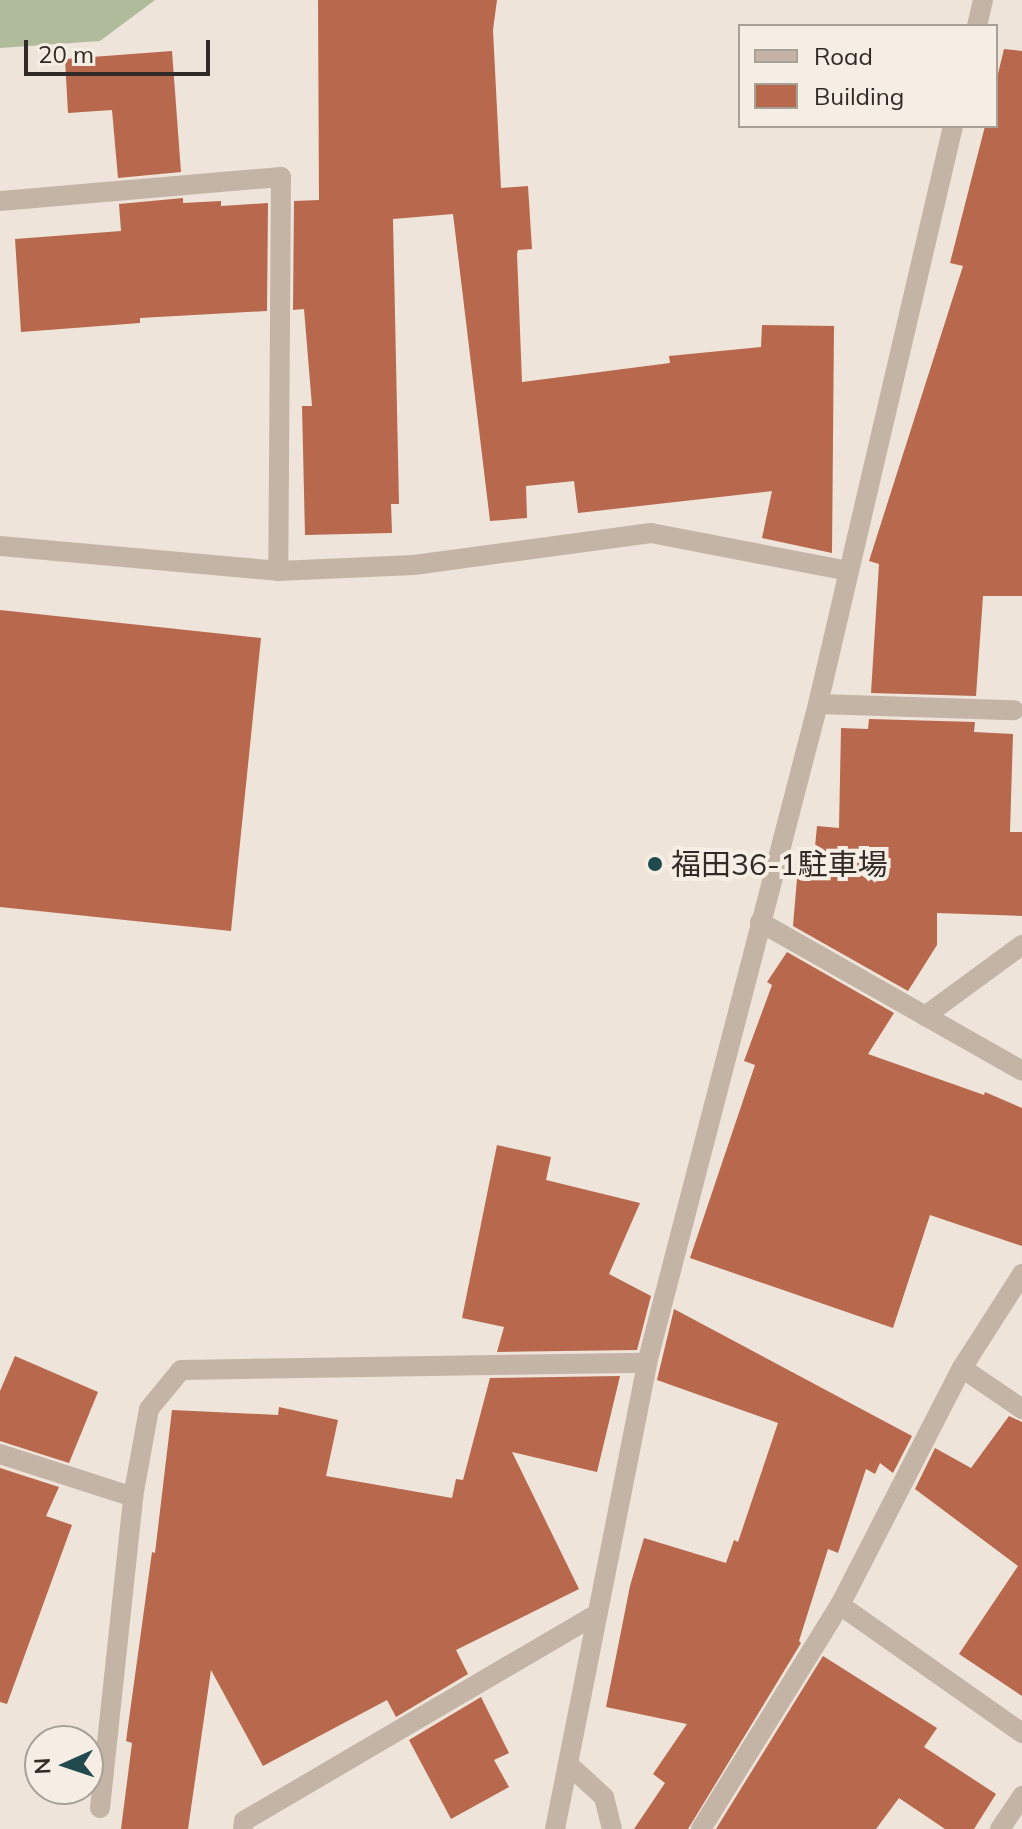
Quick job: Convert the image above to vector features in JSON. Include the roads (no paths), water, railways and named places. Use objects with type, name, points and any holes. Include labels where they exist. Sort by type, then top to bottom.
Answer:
[{"type":"street","points":[[977,24],[983,0]]},
{"type":"street","points":[[555,1829],[570,1766],[647,1363],[818,704],[953,128]]},
{"type":"street","points":[[0,201],[281,177],[278,571]]},
{"type":"street","points":[[0,546],[278,571],[414,565],[651,533],[848,571]]},
{"type":"street","points":[[818,704],[1014,710]]},
{"type":"street","points":[[760,922],[1022,1071]]},
{"type":"street","points":[[925,1016],[1022,945]]},
{"type":"street","points":[[705,1828],[840,1605],[962,1368],[1022,1274]]},
{"type":"street","points":[[100,1808],[133,1497],[149,1409],[181,1370],[647,1363]]},
{"type":"street","points":[[962,1368],[1022,1409]]},
{"type":"street","points":[[0,1454],[133,1497]]},
{"type":"street","points":[[840,1605],[1022,1733]]},
{"type":"street","points":[[243,1829],[244,1821],[597,1614]]},
{"type":"street","points":[[570,1766],[604,1797],[612,1829]]},
{"type":"street","points":[[1000,1829],[1022,1796]]},
{"type":"place","name":"福田36-1駐車場","points":[[655,864]]}]
